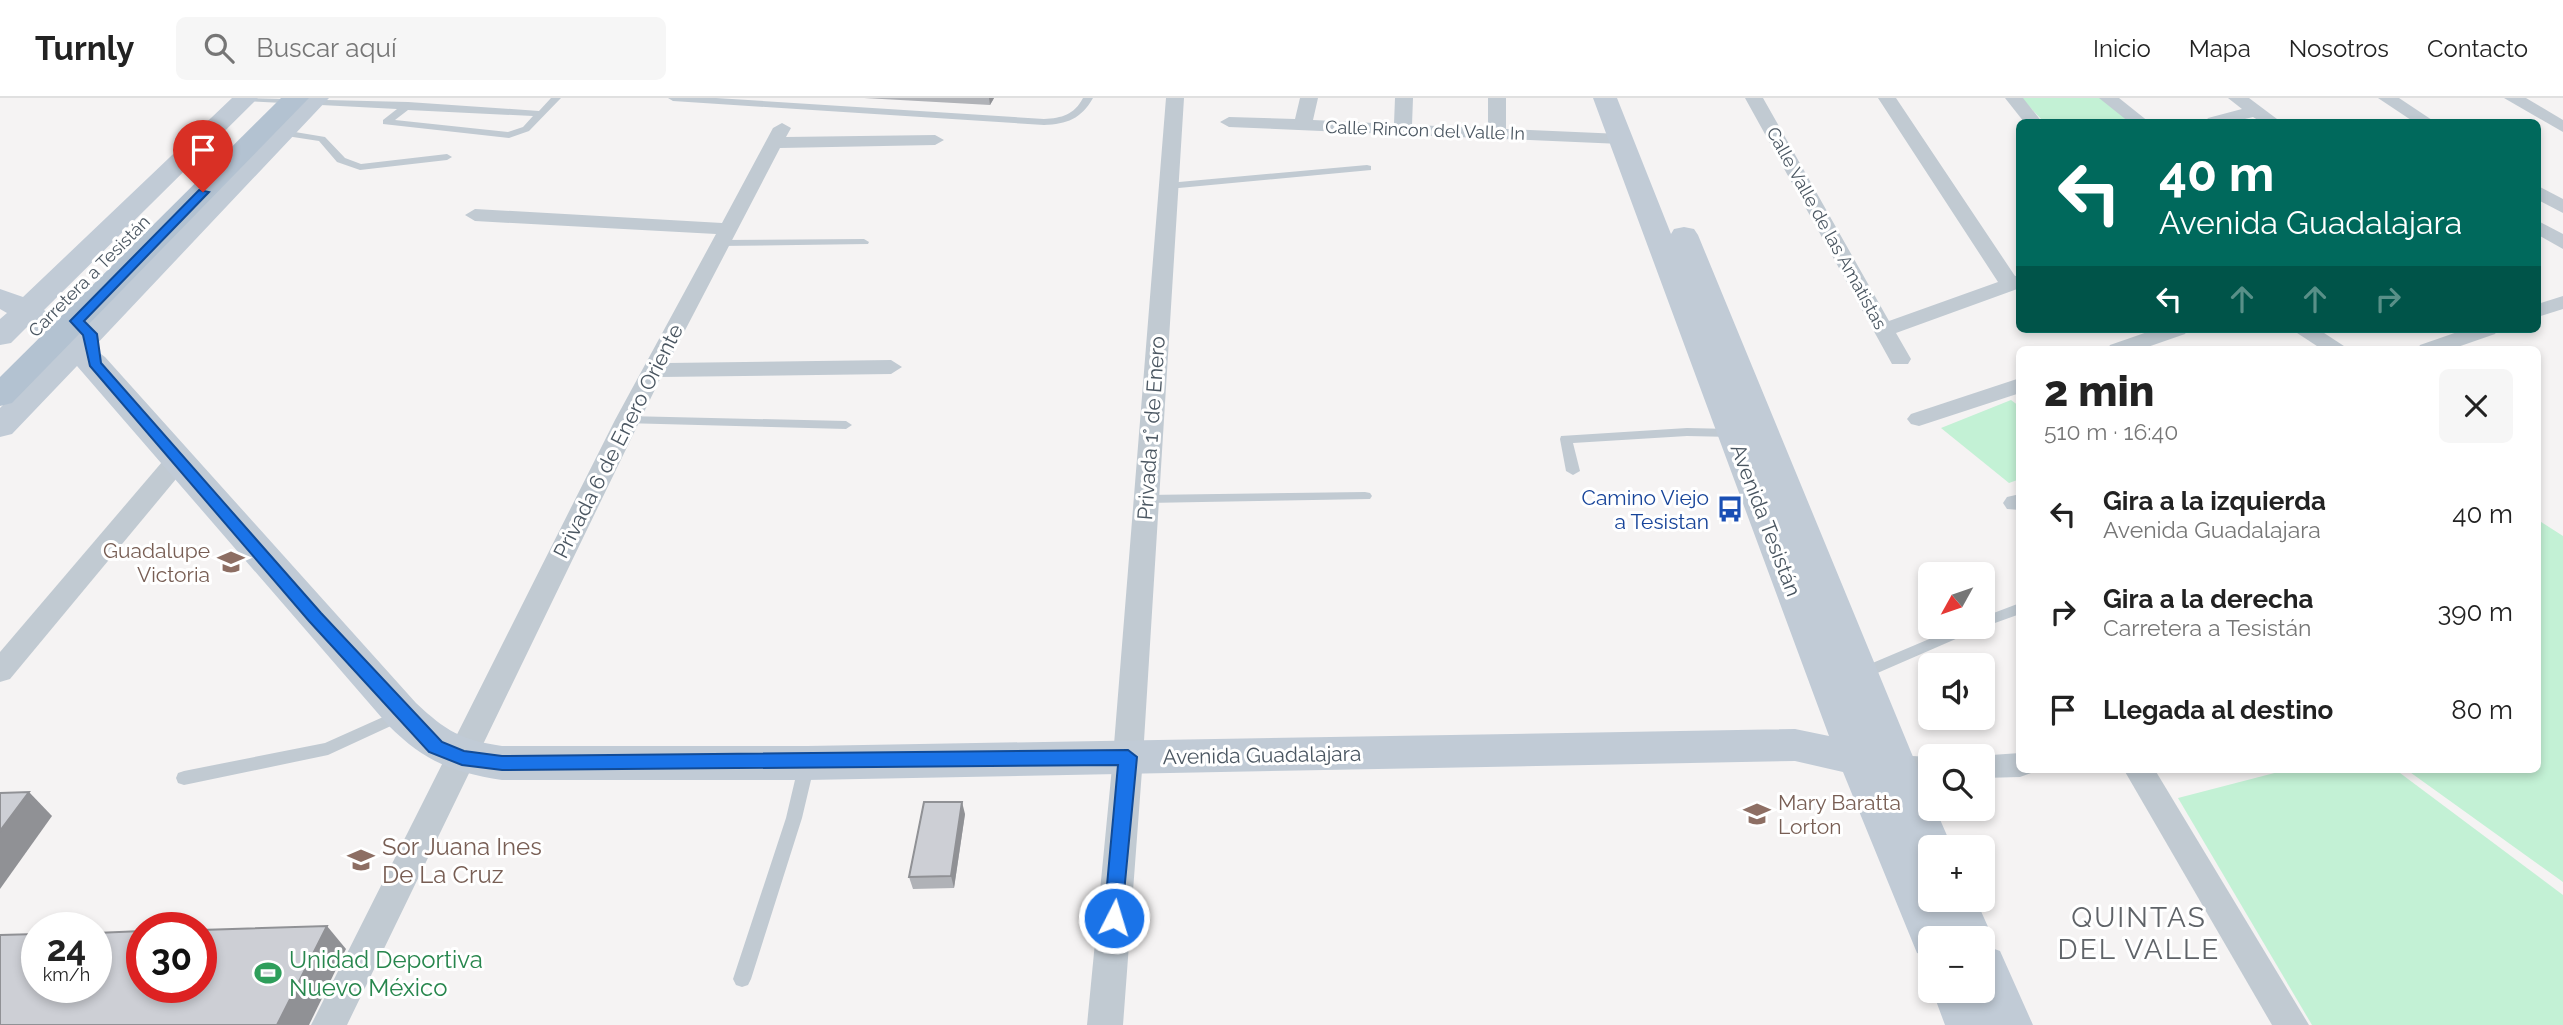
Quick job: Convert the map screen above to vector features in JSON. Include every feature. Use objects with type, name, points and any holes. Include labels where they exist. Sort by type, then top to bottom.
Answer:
[{"type":"main road","name":"Carretera a Tesistán","points":[[0,396],[56,324],[285,99]]},
{"type":"main road","name":"Carretera a Tesistán","points":[[0,365],[56,324]]},
{"type":"street","name":"Privada 1° de Enero","points":[[1105,1025],[1128,757],[1175,98]]},
{"type":"street","points":[[1303,125],[1309,98]]},
{"type":"street","points":[[1403,129],[1404,98]]},
{"type":"street","points":[[1497,98],[1497,133]]},
{"type":"street","name":"Avenida Tesistán","points":[[1605,98],[1732,433],[1895,766],[1931,926]]},
{"type":"street","name":"Avenida Tesistán","points":[[1629,98],[1925,835]]},
{"type":"street","name":"Calle Valle de las Amatistas","points":[[1754,98],[1900,359]]},
{"type":"street","points":[[1884,330],[2015,283],[1886,98]]},
{"type":"street","points":[[2014,98],[2032,119]]},
{"type":"street","points":[[2108,98],[2136,119]]},
{"type":"street","points":[[2236,98],[2267,119]]},
{"type":"street","points":[[2364,98],[2398,119]]},
{"type":"street","points":[[2387,98],[2421,119]]},
{"type":"street","points":[[2513,98],[2563,127]]},
{"type":"street","points":[[0,336],[56,324],[283,134],[285,99]]},
{"type":"street","points":[[0,428],[56,324],[285,99]]},
{"type":"street","points":[[2541,114],[2563,107]]},
{"type":"street","points":[[2225,119],[2255,111]]},
{"type":"street","name":"Calle Rincon del Valle In","points":[[1229,122],[1621,138]]},
{"type":"street","name":"Privada 6 de Enero Oriente","points":[[329,1025],[627,420],[778,136],[935,140]]},
{"type":"street","points":[[2541,192],[2563,194]]},
{"type":"street","points":[[2541,194],[2563,207]]},
{"type":"street","points":[[475,215],[723,236]]},
{"type":"street","points":[[2541,216],[2563,225]]},
{"type":"street","points":[[2541,217],[2563,243]]},
{"type":"street","name":"Avenida Guadalajara","points":[[0,277],[56,324],[402,714],[435,747],[462,758],[502,763],[807,763],[1795,745],[1895,766]]},
{"type":"street","points":[[2541,310],[2563,302]]},
{"type":"street","points":[[2129,346],[2167,333]]},
{"type":"street","points":[[2309,333],[2332,346]]},
{"type":"street","points":[[2439,346],[2476,333]]},
{"type":"street","points":[[653,370],[891,367]]},
{"type":"street","points":[[1919,419],[2016,389]]},
{"type":"street","points":[[0,671],[177,461]]},
{"type":"street","points":[[1995,766],[2016,765]]},
{"type":"street","points":[[2141,773],[2291,1025]]},
{"type":"street","points":[[1995,995],[2008,1025]]},
{"type":"street","points":[[1961,1003],[1970,1025]]},
{"type":"lane","points":[[408,105],[386,122],[509,135],[526,129],[556,98]]},
{"type":"lane","points":[[673,98],[1044,122],[1066,121],[1081,113],[1088,98]]},
{"type":"lane","points":[[285,99],[541,114]]},
{"type":"lane","points":[[283,134],[322,139],[341,160],[360,167],[447,157]]},
{"type":"lane","points":[[1168,186],[1367,168]]},
{"type":"lane","points":[[723,236],[864,242]]},
{"type":"lane","points":[[627,420],[846,425]]},
{"type":"lane","points":[[1573,471],[1566,439],[1687,432],[1732,433]]},
{"type":"lane","points":[[1146,499],[1365,496]]},
{"type":"lane","points":[[1995,618],[2016,610]]},
{"type":"lane","points":[[1860,675],[1944,639]]},
{"type":"lane","points":[[184,778],[328,749],[402,714]]},
{"type":"lane","points":[[742,979],[794,818],[807,763]]},
{"type":"green space","points":[[2021,98],[2100,98],[2130,119],[2041,119]]},
{"type":"green space","points":[[2011,400],[2016,404],[2016,480],[2009,483],[1941,428]]},
{"type":"green space","points":[[2541,522],[2563,536],[2563,882],[2411,773],[2541,773]]},
{"type":"green space","points":[[2274,773],[2400,773],[2563,895],[2563,1025],[2312,1025],[2178,798]]},
{"type":"building","points":[[29,792],[0,831],[0,793]]},
{"type":"building","points":[[924,802],[962,802],[951,876],[909,877]]},
{"type":"building","name":"Unidad Deportiva Nuevo México","points":[[327,926],[277,1025],[0,1025],[0,935],[21,934],[21,1003],[112,1003],[112,932],[126,932],[126,1003],[217,1003],[217,929]]},
{"type":"place","name":"Camino Viejo a Tesistan","points":[[1730,509]]},
{"type":"place","name":"Guadalupe Victoria","points":[[231,562]]},
{"type":"place","name":"Mary Baratta Lorton","points":[[1757,814]]},
{"type":"place","name":"Sor Juana Ines De La Cruz","points":[[361,860]]},
{"type":"place","name":"Unidad Deportiva Nuevo México","points":[[268,973]]},
{"type":"district","name":"QUINTAS DEL VALLE","points":[[2139,933]]},
{"type":"route","points":[[203,192],[77,321],[90,334],[94,363],[315,617],[435,747],[462,758],[502,763],[807,763],[1128,757],[1114,918]]}]
